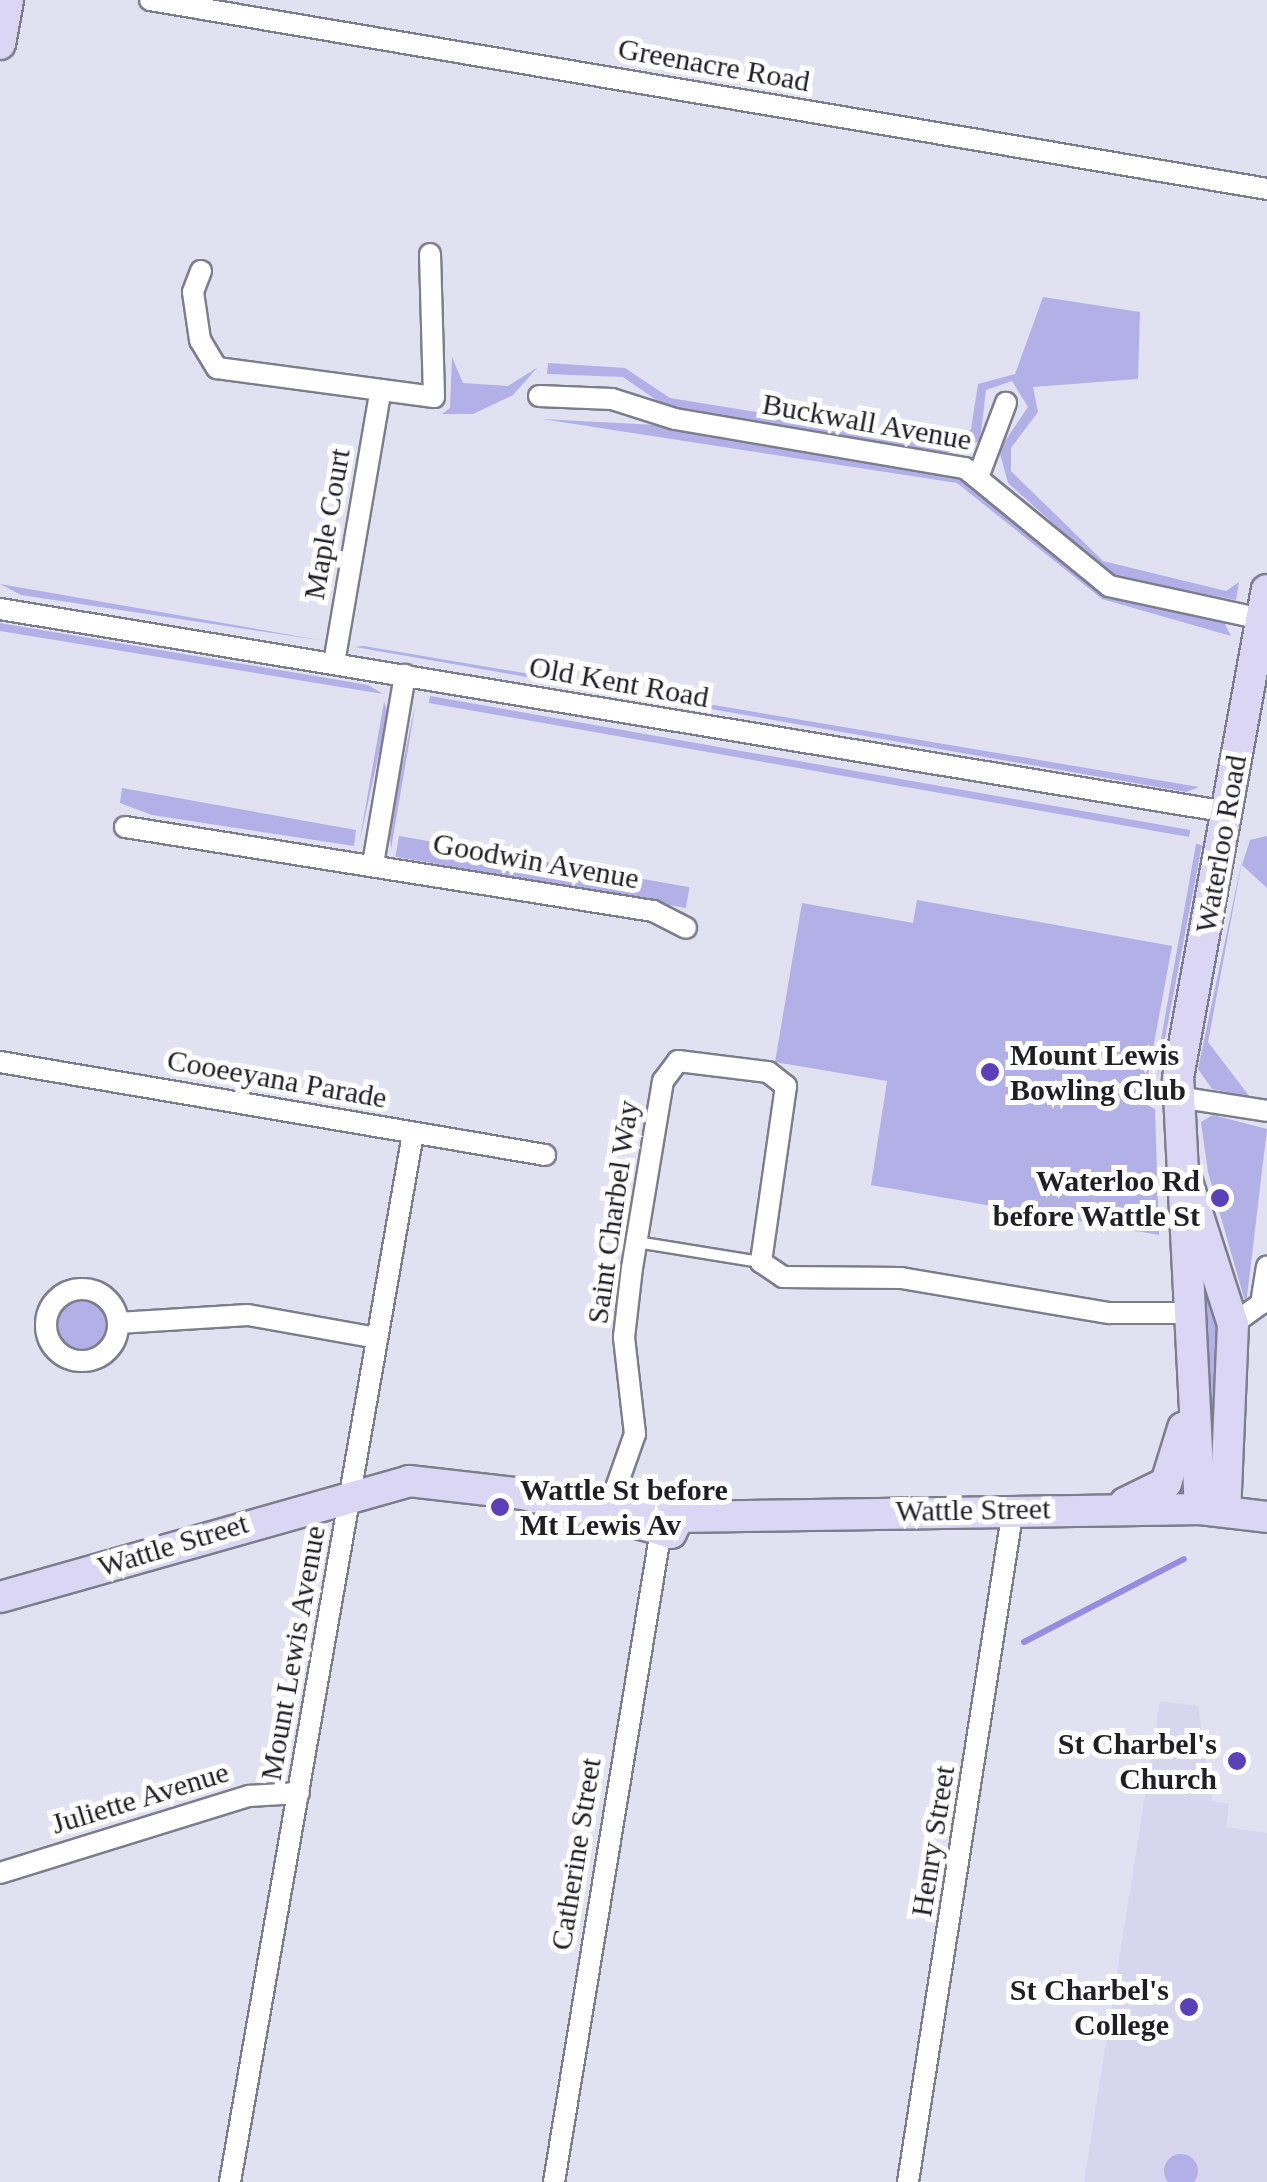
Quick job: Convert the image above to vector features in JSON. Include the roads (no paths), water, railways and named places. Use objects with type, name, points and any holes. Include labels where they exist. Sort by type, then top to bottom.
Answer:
[{"type":"main road","points":[[0,44],[8,0]]},
{"type":"main road","name":"Waterloo Road","points":[[1212,1510],[1188,1401],[1190,1312],[1177,1098],[1264,605]]},
{"type":"main road","name":"Waterloo Road","points":[[1184,1176],[1233,1324],[1212,1510]]},
{"type":"main road","points":[[1100,1509],[1166,1483],[1188,1401]]},
{"type":"main road","name":"Wattle Street","points":[[0,1598],[351,1492],[409,1481],[611,1502],[659,1520]]},
{"type":"main road","name":"Wattle Street","points":[[524,1494],[659,1520],[1100,1509],[1212,1510],[1267,1517]]},
{"type":"street","name":"Greenacre Road","points":[[150,0],[1267,189]]},
{"type":"street","points":[[201,271],[194,302],[212,364],[380,394],[434,397],[430,254]]},
{"type":"street","name":"Maple Court","points":[[334,663],[380,394]]},
{"type":"street","name":"Buckwall Avenue","points":[[539,396],[602,398],[980,472],[1109,586],[1264,605]]},
{"type":"street","points":[[980,472],[1006,404]]},
{"type":"street","name":"Old Kent Road","points":[[0,608],[1228,812]]},
{"type":"street","points":[[373,864],[405,676]]},
{"type":"street","name":"Goodwin Avenue","points":[[125,827],[653,912],[686,928]]},
{"type":"street","name":"Saint Charbel Way","points":[[611,1502],[635,1434],[624,1337],[665,1072],[697,1060],[768,1072],[786,1086],[761,1262]]},
{"type":"street","name":"Cooeeyana Parade","points":[[0,1062],[544,1155]]},
{"type":"street","points":[[1177,1098],[1267,1111]]},
{"type":"street","name":"Mount Lewis Avenue","points":[[230,2182],[413,1133]]},
{"type":"street","points":[[761,1262],[791,1278],[926,1280],[1108,1313],[1190,1312]]},
{"type":"street","points":[[1233,1324],[1261,1304],[1267,1266]]},
{"type":"street","points":[[118,1322],[237,1314],[377,1338]]},
{"type":"street","name":"Henry Street","points":[[908,2182],[1014,1510]]},
{"type":"street","name":"Catherine Street","points":[[554,2182],[659,1520]]},
{"type":"street","name":"Juliette Avenue","points":[[0,1872],[249,1796],[299,1793]]},
{"type":"lane","points":[[636,1242],[761,1262]]},
{"type":"waterway","points":[[1024,1642],[1184,1559]]},
{"type":"place","name":"Mount Lewis Bowling Club","points":[[990,1072]]},
{"type":"place","name":"Waterloo Rd before Wattle St","points":[[1220,1198]]},
{"type":"place","name":"Wattle St before Mt Lewis Av","points":[[500,1507]]},
{"type":"place","name":"St Charbel's Church","points":[[1237,1761]]},
{"type":"place","name":"St Charbel's College","points":[[1189,2007]]}]
